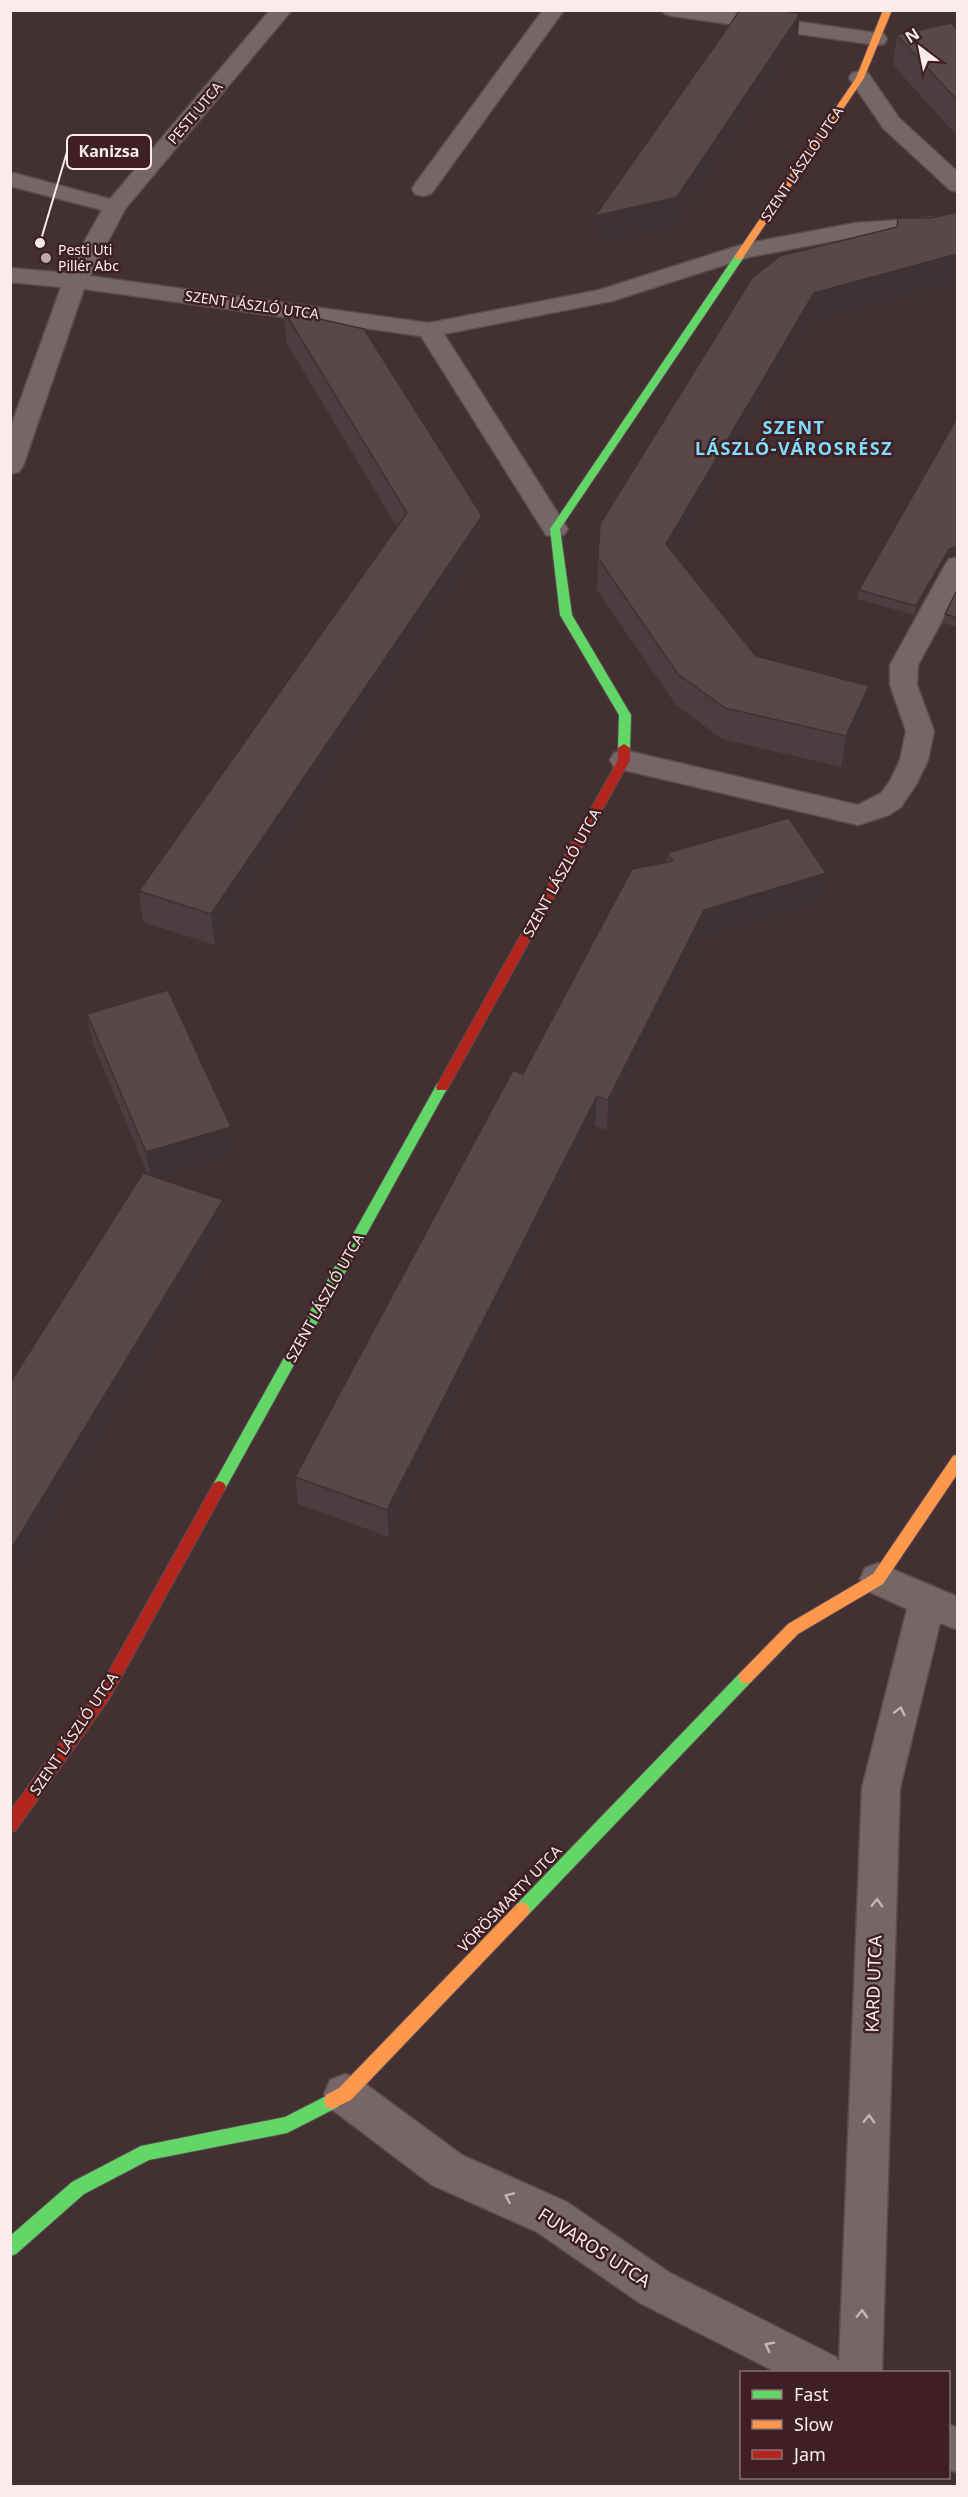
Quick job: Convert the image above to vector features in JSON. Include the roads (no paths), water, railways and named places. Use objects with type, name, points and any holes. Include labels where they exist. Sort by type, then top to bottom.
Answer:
[{"type":"street","name":"PESTI UTCA","points":[[10,466],[75,281],[115,207],[282,10]]},
{"type":"street","points":[[423,189],[554,10]]},
{"type":"street","points":[[672,10],[876,39]]},
{"type":"street","name":"SZENT LÁSZLÓ UTCA","points":[[555,529],[860,78],[888,10]]},
{"type":"street","points":[[860,78],[891,123],[957,185]]},
{"type":"street","points":[[10,179],[115,207]]},
{"type":"street","name":"SZENT LÁSZLÓ UTCA","points":[[75,281],[429,330],[603,296],[744,251],[855,230],[957,223]]},
{"type":"street","points":[[10,275],[75,281]]},
{"type":"street","name":"SZENT LÁSZLÓ UTCA","points":[[10,1825],[104,1694],[624,760],[625,715],[566,615],[555,529],[429,330]]},
{"type":"street","points":[[624,760],[858,815],[887,805],[902,785],[918,750],[920,731],[901,681],[904,665],[957,565]]},
{"type":"street","name":"VÖRÖSMARTY UTCA","points":[[10,2248],[78,2188],[147,2152],[287,2125],[345,2094],[793,1629],[878,1579],[957,1460]]},
{"type":"street","points":[[878,1579],[942,1608]]},
{"type":"street","name":"KARD UTCA","points":[[860,2371],[881,1788],[942,1608]]},
{"type":"street","name":"FUVAROS UTCA","points":[[345,2094],[447,2169],[552,2217],[655,2288],[817,2371]]},
{"type":"place","name":"Kanizsa","points":[[40,243]]},
{"type":"place","name":"Pesti Uti Pillér Abc","points":[[46,258]]},
{"type":"district","name":"SZENT LÁSZLÓ-VÁROSRÉSZ","points":[[794,438]]}]
